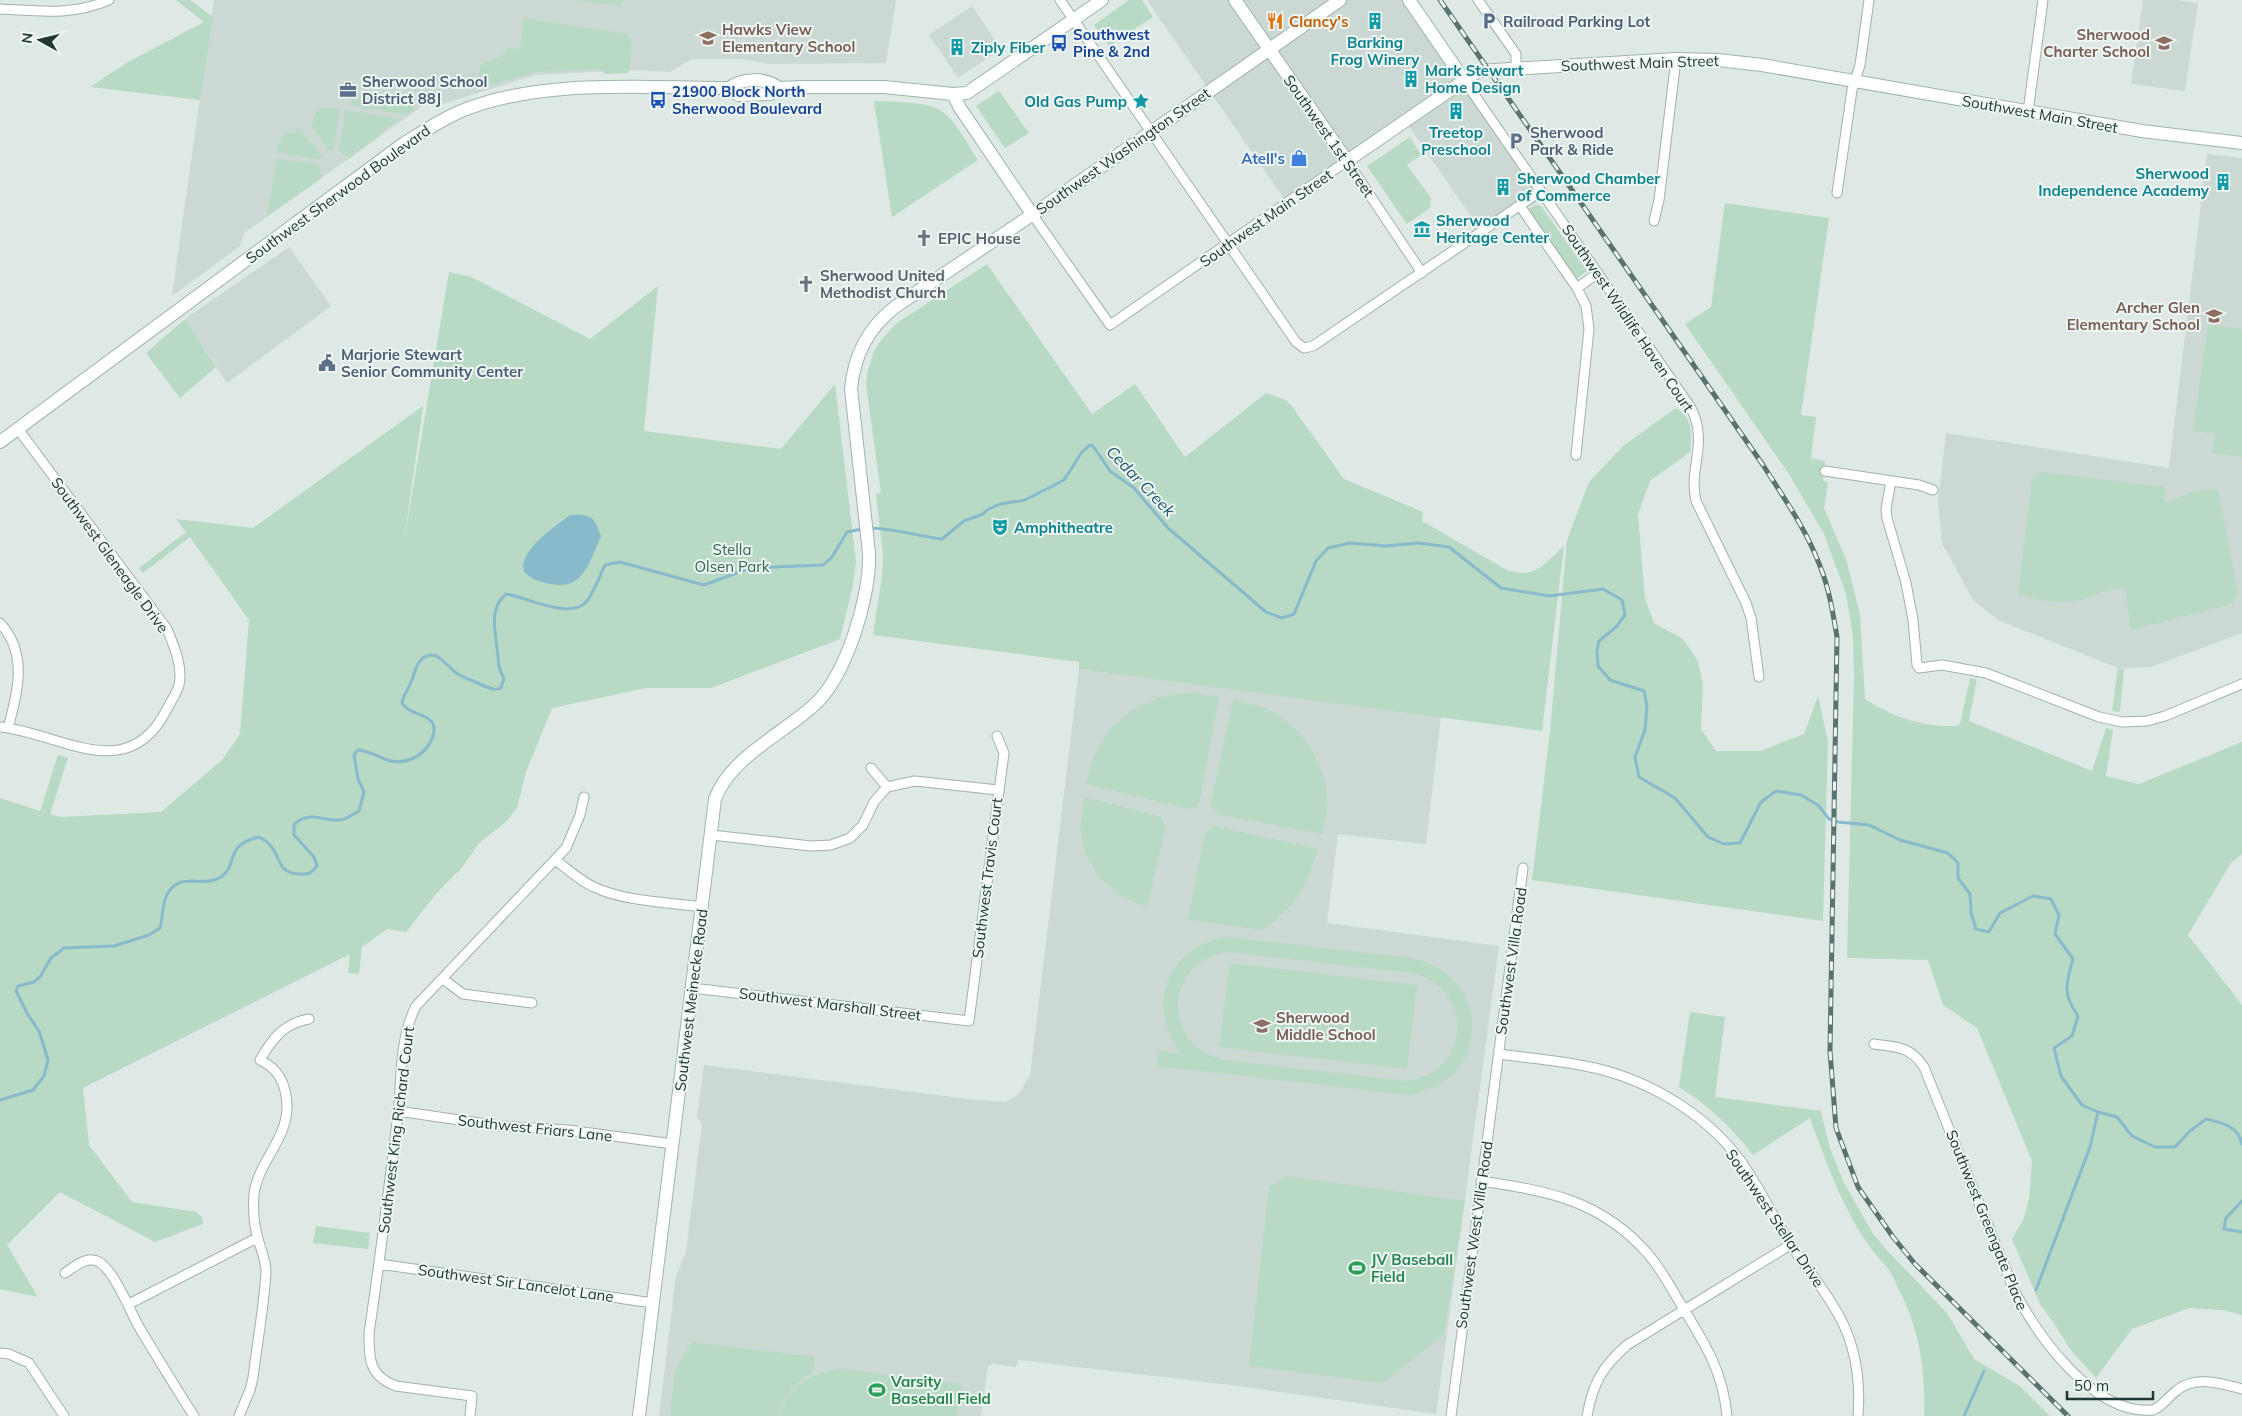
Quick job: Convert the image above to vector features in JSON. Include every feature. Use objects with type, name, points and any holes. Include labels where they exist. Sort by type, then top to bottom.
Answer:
[{"type":"main road","points":[[1032,214],[960,108],[954,94],[972,90],[1102,0]]},
{"type":"main road","name":"Southwest 1st Street","points":[[1235,0],[1347,162]]},
{"type":"main road","name":"Southwest Washington Street","points":[[852,639],[869,577],[869,552],[851,389],[855,364],[864,342],[876,324],[895,307],[1340,0]]},
{"type":"main road","points":[[1409,0],[1464,80]]},
{"type":"main road","name":"Southwest Main Street","points":[[1347,162],[1478,71],[1676,59],[1741,62],[2142,131],[2242,143]]},
{"type":"main road","name":"Southwest Sherwood Boulevard","points":[[0,442],[403,144],[450,116],[503,98],[550,90],[733,91],[738,81],[771,82],[774,91],[884,87],[954,94]]},
{"type":"main road","name":"Southwest Meinecke Road","points":[[639,1416],[713,805],[725,779],[740,764],[821,699],[836,678],[852,639]]},
{"type":"street","points":[[0,8],[72,11],[94,6],[108,0]]},
{"type":"street","points":[[1060,0],[1296,342],[1304,348],[1313,346],[1541,191]]},
{"type":"street","points":[[1478,0],[1516,54],[1516,68]]},
{"type":"street","points":[[1837,194],[1855,81],[1860,65],[1869,0]]},
{"type":"street","points":[[2028,112],[2043,0]]},
{"type":"street","points":[[1654,221],[1659,200],[1676,59]]},
{"type":"street","name":"Southwest Wildlife Haven Court","points":[[1464,80],[1697,419],[1700,439],[1694,485],[1696,501],[1746,603],[1759,677]]},
{"type":"street","name":"Southwest Main Street","points":[[1032,214],[1110,325],[1347,162]]},
{"type":"street","name":"Southwest 1st Street","points":[[1347,162],[1422,273]]},
{"type":"street","points":[[1520,206],[1577,288],[1586,306],[1589,329],[1576,456]]},
{"type":"street","points":[[1577,288],[1598,274]]},
{"type":"street","name":"Southwest Gleneagle Drive","points":[[4,727],[84,750],[111,751],[140,742],[158,727],[179,684],[178,654],[167,629],[18,429]]},
{"type":"street","points":[[1825,471],[1891,481],[1933,490]]},
{"type":"street","points":[[1891,481],[1886,509],[1887,518],[1903,567],[1913,620],[1917,665],[1920,668],[1942,665],[1986,673],[2099,717],[2122,722],[2147,721],[2165,716],[2242,684]]},
{"type":"street","points":[[0,623],[10,636],[19,663],[18,682],[4,727]]},
{"type":"street","name":"Southwest Travis Court","points":[[968,1021],[1004,752],[996,736]]},
{"type":"street","points":[[870,768],[887,787]]},
{"type":"street","points":[[710,835],[811,846],[831,845],[850,838],[863,825],[874,802],[887,787],[915,781],[998,790]]},
{"type":"street","name":"Southwest King Richard Court","points":[[470,1416],[472,1396],[396,1386],[378,1376],[372,1366],[369,1352],[369,1333],[398,1111],[405,1035],[409,1019],[416,1006],[566,848],[574,831],[584,797]]},
{"type":"street","points":[[556,860],[593,887],[640,898],[702,907]]},
{"type":"street","name":"Southwest Villa Road","points":[[1499,1054],[1523,868]]},
{"type":"street","points":[[443,979],[463,994],[532,1003]]},
{"type":"street","name":"Southwest Marshall Street","points":[[692,988],[968,1021]]},
{"type":"street","points":[[239,1416],[248,1397],[253,1378],[266,1271],[257,1238],[254,1191],[286,1121],[287,1106],[280,1077],[271,1065],[260,1060],[272,1041],[286,1027],[296,1021],[309,1019]]},
{"type":"street","name":"Southwest Greengate Place","points":[[1874,1044],[1903,1048],[1916,1055],[1924,1067],[2014,1290],[2026,1315],[2051,1353],[2091,1397],[2104,1407],[2124,1413],[2139,1414],[2154,1410],[2163,1405],[2177,1390],[2188,1383],[2215,1382],[2242,1389]]},
{"type":"street","name":"Southwest West Villa Road","points":[[1450,1416],[1499,1054]]},
{"type":"street","name":"Southwest Stellar Drive","points":[[1499,1054],[1597,1068],[1648,1087],[1677,1104],[1712,1130],[1740,1160],[1790,1245],[1833,1304],[1846,1333],[1857,1370],[1858,1416]]},
{"type":"street","name":"Southwest Friars Lane","points":[[398,1111],[500,1126],[568,1130],[673,1144]]},
{"type":"street","points":[[1481,1181],[1551,1193],[1587,1207],[1632,1238],[1648,1254],[1684,1308],[1717,1367],[1727,1416]]},
{"type":"street","points":[[129,1304],[257,1238]]},
{"type":"street","points":[[1587,1416],[1598,1378],[1611,1360],[1627,1345],[1684,1308],[1790,1245]]},
{"type":"street","points":[[65,1273],[83,1262],[91,1260],[100,1262],[129,1304],[139,1327],[194,1416]]},
{"type":"street","name":"Southwest Sir Lancelot Lane","points":[[379,1264],[653,1303]]},
{"type":"street","points":[[0,1353],[19,1357],[29,1363],[64,1416]]},
{"type":"shaded area","name":"Sherwood School District 88J","points":[[214,0],[896,0],[886,63],[768,64],[741,59],[692,59],[670,72],[630,70],[536,75],[439,105],[424,105],[244,233],[240,246],[172,296]]},
{"type":"shaded area","points":[[1147,0],[1416,0],[1545,198],[1482,232],[1405,121],[1287,203]]},
{"type":"shaded area","name":"Sherwood Charter School","points":[[2143,0],[2175,0],[2198,3],[2185,91],[2131,84]]},
{"type":"shaded area","points":[[972,6],[1001,49],[958,78],[929,35]]},
{"type":"shaded area","name":"Archer Glen Elementary School","points":[[2207,154],[2242,158],[2242,633],[2151,667],[2118,668],[1998,620],[1973,600],[1942,543],[1938,501],[1946,433],[2169,468]]},
{"type":"shaded area","points":[[289,247],[331,306],[227,383],[185,319]]},
{"type":"shaded area","name":"Sherwood Middle School","points":[[1079,669],[1441,716],[1426,844],[1338,834],[1327,923],[1499,946],[1436,1414],[1239,1386],[1018,1360],[1016,1367],[993,1364],[988,1366],[981,1416],[659,1416],[676,1276],[686,1252],[702,1124],[697,1117],[704,1065],[976,1100],[1006,1102],[1020,1093],[1030,1075]]},
{"type":"green space","points":[[176,0],[190,0],[213,17],[200,100],[90,87],[128,62],[204,22]]},
{"type":"green space","points":[[572,0],[622,0],[621,6]]},
{"type":"green space","points":[[1129,0],[1142,0],[1153,17],[1109,46],[1094,25]]},
{"type":"green space","points":[[524,18],[626,34],[632,42],[630,70],[628,73],[606,74],[597,69],[537,72],[486,86],[479,76],[480,66],[502,56],[508,48],[520,49]]},
{"type":"green space","points":[[999,91],[1029,133],[1005,148],[976,106]]},
{"type":"green space","points":[[352,94],[415,104],[412,111],[406,115],[350,105]]},
{"type":"green space","points":[[874,101],[917,103],[940,110],[956,126],[978,160],[892,217]]},
{"type":"green space","points":[[323,108],[340,108],[334,148],[330,151],[311,127],[316,112]]},
{"type":"green space","points":[[345,110],[399,119],[349,159],[339,150]]},
{"type":"green space","points":[[300,129],[322,156],[319,160],[277,152],[278,145],[285,132],[293,133]]},
{"type":"green space","points":[[1410,137],[1421,155],[1407,165],[1431,198],[1430,208],[1407,224],[1367,166]]},
{"type":"green space","points":[[277,159],[319,164],[322,178],[267,216]]},
{"type":"green space","points":[[1725,203],[1829,218],[1801,415],[1816,417],[1811,458],[1825,461],[1823,481],[1828,482],[1824,508],[1846,559],[1860,615],[1865,699],[1909,720],[1932,725],[1957,726],[1960,724],[1970,678],[1977,679],[1969,721],[2092,771],[2106,728],[2113,730],[2106,776],[2139,784],[2242,742],[2242,854],[2231,863],[2188,935],[2242,1005],[2242,1315],[2222,1310],[2189,1308],[2132,1329],[2096,1378],[2070,1349],[2040,1304],[2012,1239],[2024,1218],[2029,1199],[2032,1161],[1977,1028],[1943,1005],[1928,960],[1847,958],[1854,677],[1853,636],[1846,594],[1824,534],[1789,474],[1685,324],[1711,307]]},
{"type":"green space","points":[[1535,205],[1541,206],[1587,271],[1575,280],[1529,212],[1529,209]]},
{"type":"green space","points":[[987,264],[1092,414],[1135,384],[1185,457],[1266,393],[1286,400],[1291,405],[1344,479],[1423,512],[1422,521],[1507,570],[1517,573],[1532,571],[1545,564],[1564,546],[1542,731],[1079,669],[1079,662],[873,635],[882,576],[883,555],[876,494],[881,493],[866,385],[867,374],[874,351],[881,340],[897,323]]},
{"type":"green space","name":"Stella Olsen Park","points":[[449,272],[471,277],[590,339],[658,286],[644,431],[781,449],[835,384],[856,562],[853,585],[840,639],[711,688],[646,688],[552,708],[526,772],[517,808],[506,822],[479,843],[459,872],[436,894],[406,932],[387,929],[362,947],[359,974],[348,973],[350,954],[83,1088],[89,1145],[132,1202],[196,1212],[202,1217],[203,1224],[155,1242],[60,1192],[7,1245],[38,1297],[0,1289],[0,798],[40,811],[58,755],[68,758],[50,814],[60,817],[161,812],[222,760],[240,734],[249,620],[190,537],[143,573],[139,568],[186,532],[176,519],[253,528],[423,406],[404,542]]},
{"type":"green space","points":[[185,319],[216,367],[180,398],[146,353]]},
{"type":"green space","points":[[2208,325],[2242,329],[2242,457],[2212,453],[2215,434],[2193,431]]},
{"type":"green space","points":[[1676,408],[1686,417],[1690,427],[1690,452],[1650,481],[1638,514],[1645,598],[1654,623],[1683,639],[1698,661],[1703,685],[1701,729],[1716,751],[1760,751],[1804,734],[1818,696],[1828,741],[1823,921],[1532,880],[1550,732],[1567,540],[1589,482],[1623,446]]},
{"type":"green space","points":[[2040,472],[2166,487],[2164,503],[2195,491],[2218,489],[2238,595],[2232,604],[2131,630],[2125,588],[2114,589],[2080,600],[2065,602],[2018,595],[2032,479]]},
{"type":"green space","points":[[2118,668],[2124,669],[2120,712],[2112,711]]},
{"type":"green space","points":[[1190,692],[1219,697],[1199,804],[1189,809],[1086,784],[1094,755],[1110,729],[1133,709],[1160,697]]},
{"type":"green space","points":[[1233,700],[1263,707],[1276,714],[1300,733],[1309,746],[1323,774],[1326,789],[1327,808],[1322,834],[1216,814],[1211,804]]},
{"type":"green space","points":[[1085,797],[1161,817],[1166,826],[1147,907],[1120,896],[1099,877],[1085,853],[1080,825]]},
{"type":"green space","points":[[1215,826],[1318,849],[1309,876],[1298,896],[1284,912],[1263,930],[1188,920],[1205,833]]},
{"type":"green space","points":[[1228,937],[1412,958],[1439,969],[1458,985],[1469,1006],[1472,1029],[1468,1052],[1455,1071],[1435,1087],[1408,1095],[1157,1066],[1159,1051],[1182,1054],[1171,1036],[1165,1017],[1164,998],[1168,981],[1177,965],[1190,952],[1207,943]],"holes":[[[1229,952],[1411,973],[1432,981],[1447,994],[1455,1011],[1457,1028],[1454,1046],[1444,1062],[1428,1074],[1407,1081],[1225,1060],[1204,1052],[1189,1038],[1180,1022],[1178,1004],[1182,986],[1191,971],[1207,959]]]},
{"type":"green space","points":[[1230,963],[1417,985],[1407,1069],[1219,1047]]},
{"type":"green space","points":[[1690,1012],[1725,1017],[1715,1097],[1821,1111],[1830,1148],[1843,1181],[1872,1232],[1947,1313],[1974,1359],[2021,1387],[2050,1416],[1924,1416],[1924,1382],[1920,1349],[1905,1301],[1891,1273],[1865,1240],[1847,1208],[1810,1118],[1753,1155],[1719,1118],[1679,1087]]},
{"type":"green space","name":"JV Baseball Field","points":[[1286,1176],[1465,1201],[1444,1334],[1383,1383],[1249,1366],[1269,1187]]},
{"type":"green space","points":[[316,1226],[370,1233],[368,1249],[313,1243]]},
{"type":"green space","points":[[692,1342],[815,1357],[813,1372],[791,1390],[783,1402],[778,1416],[670,1416],[675,1370]]},
{"type":"green space","name":"Varsity Baseball Field","points":[[843,1369],[961,1384],[957,1416],[779,1416],[789,1396],[803,1382],[811,1377]]},
{"type":"water","points":[[570,515],[583,515],[591,518],[601,537],[584,572],[578,579],[562,585],[543,582],[530,577],[524,572],[523,564],[526,556],[547,532]]},
{"type":"waterway","name":"Cedar Creek","points":[[868,528],[887,529],[942,539],[964,521],[983,514],[1000,504],[1025,500],[1064,480],[1082,452],[1090,445],[1093,446],[1110,471],[1134,488],[1168,528],[1266,612],[1282,618],[1294,614],[1316,561],[1328,548],[1350,543],[1386,546],[1418,543],[1449,547],[1501,588],[1549,596],[1603,589],[1622,600],[1625,615],[1616,627],[1599,641],[1597,650],[1598,666],[1610,680],[1644,691],[1647,706],[1645,730],[1635,757],[1639,777],[1675,798],[1708,837],[1724,844],[1740,843],[1761,802],[1776,791],[1801,795],[1818,805],[1829,819],[1838,822],[1869,825],[1900,840],[1948,853],[1958,863],[1958,878],[1970,894],[1971,913],[1976,929],[1989,932],[2000,913],[2033,896],[2051,899],[2059,915],[2055,934],[2073,959],[2067,988],[2069,1001],[2078,1016],[2072,1036],[2054,1048],[2061,1076],[2082,1105],[2117,1117],[2132,1136],[2155,1147],[2175,1147],[2190,1131],[2206,1119],[2229,1126],[2237,1133],[2242,1144]]},
{"type":"waterway","name":"Cedar Creek","points":[[0,1100],[33,1090],[44,1076],[48,1060],[39,1031],[28,1015],[16,991],[18,986],[34,982],[40,977],[51,958],[64,948],[114,946],[149,935],[160,928],[166,897],[171,889],[177,884],[184,882],[214,880],[221,877],[229,867],[236,850],[240,845],[248,841],[259,837],[267,842],[273,849],[280,864],[287,871],[304,874],[312,871],[317,866],[314,857],[294,835],[294,825],[310,817],[342,820],[359,811],[364,792],[358,779],[354,755],[358,750],[394,762],[401,762],[419,755],[429,745],[434,732],[433,723],[424,716],[408,709],[402,703],[420,661],[426,656],[436,656],[460,675],[491,688],[501,688],[504,678],[500,671],[494,619],[497,606],[506,594],[558,608],[578,607],[585,603],[590,596],[605,565],[620,562],[704,585],[750,568],[823,565],[832,557],[847,532],[862,529]]},
{"type":"waterway","points":[[2036,1290],[2090,1147],[2098,1112]]},
{"type":"waterway","name":"Cedar Creek","points":[[2242,1201],[2226,1218],[2224,1229],[2242,1232]]},
{"type":"waterway","points":[[1964,1416],[1984,1371]]},
{"type":"railway","points":[[1440,0],[1763,465],[1794,514],[1814,552],[1828,592],[1837,637],[1830,1051],[1836,1128],[1858,1187],[1893,1237],[1915,1264],[2068,1416]]},
{"type":"place","name":"Clancy's","points":[[1275,21]]},
{"type":"place","name":"Barking Frog Winery","points":[[1375,21]]},
{"type":"place","name":"Railroad Parking Lot","points":[[1489,21]]},
{"type":"place","name":"Hawks View Elementary School","points":[[708,38]]},
{"type":"place","name":"Southwest Pine & 2nd","points":[[1059,43]]},
{"type":"place","name":"Sherwood Charter School","points":[[2164,43]]},
{"type":"place","name":"Ziply Fiber","points":[[957,47]]},
{"type":"place","name":"Mark Stewart Home Design","points":[[1411,79]]},
{"type":"place","name":"Sherwood School District 88J","points":[[348,90]]},
{"type":"place","name":"21900 Block North Sherwood Boulevard","points":[[658,100]]},
{"type":"place","name":"Old Gas Pump","points":[[1141,101]]},
{"type":"place","name":"Treetop Preschool","points":[[1456,111]]},
{"type":"place","name":"Sherwood Park & Ride","points":[[1516,141]]},
{"type":"place","name":"Atell's","points":[[1299,158]]},
{"type":"place","name":"Sherwood Independence Academy","points":[[2223,182]]},
{"type":"place","name":"Sherwood Chamber of Commerce","points":[[1503,187]]},
{"type":"place","name":"Sherwood Heritage Center","points":[[1422,229]]},
{"type":"place","name":"EPIC House","points":[[924,238]]},
{"type":"place","name":"Sherwood United Methodist Church","points":[[806,284]]},
{"type":"place","name":"Archer Glen Elementary School","points":[[2214,316]]},
{"type":"place","name":"Marjorie Stewart Senior Community Center","points":[[327,363]]},
{"type":"place","name":"Amphitheatre","points":[[1000,527]]},
{"type":"place","name":"Sherwood Middle School","points":[[1262,1026]]},
{"type":"place","name":"JV Baseball Field","points":[[1357,1268]]},
{"type":"place","name":"Varsity Baseball Field","points":[[877,1390]]}]
